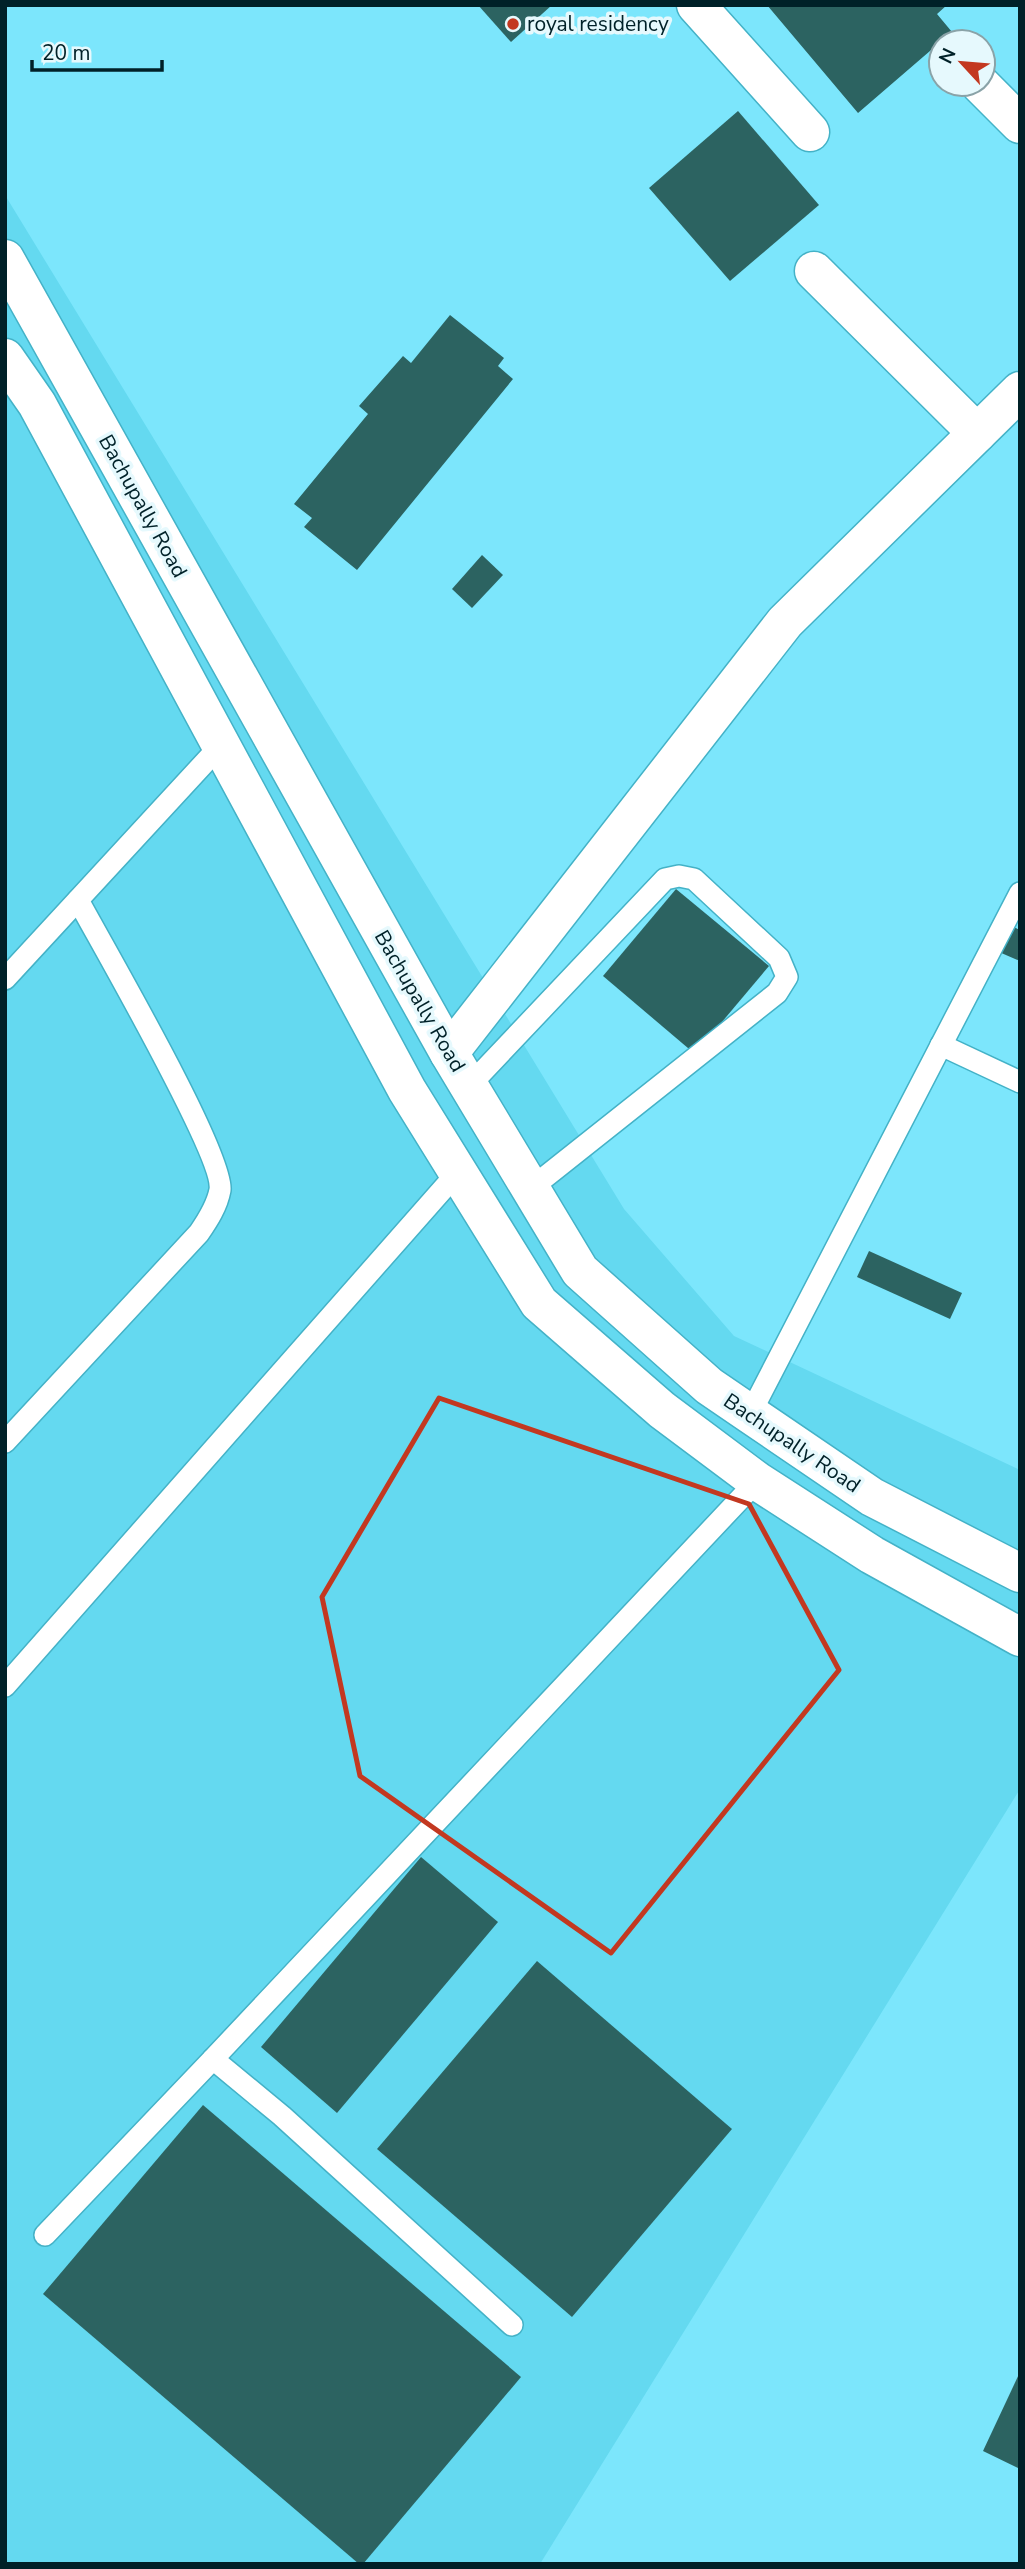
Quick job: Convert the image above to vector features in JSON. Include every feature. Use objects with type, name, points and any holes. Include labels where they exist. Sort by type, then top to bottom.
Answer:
[{"type":"main road","points":[[696,5],[810,132]]},
{"type":"main road","points":[[994,98],[1020,124]]},
{"type":"main road","name":"Bachupally Road","points":[[5,258],[449,1053],[579,1271],[709,1386],[872,1497],[1020,1573]]},
{"type":"main road","points":[[814,271],[977,433]]},
{"type":"main road","points":[[5,358],[37,404],[219,746],[407,1090],[539,1303],[662,1410],[757,1481],[872,1555],[1020,1637]]},
{"type":"main road","points":[[449,1053],[785,622],[1020,391]]},
{"type":"lane","points":[[5,979],[219,746]]},
{"type":"lane","points":[[469,1086],[665,879],[679,876],[694,879],[779,958],[787,977],[777,993],[530,1189]]},
{"type":"lane","points":[[750,1414],[1020,893]]},
{"type":"lane","points":[[8,1432],[199,1233],[211,1216],[220,1188],[213,1161],[192,1113],[78,900]]},
{"type":"lane","points":[[941,1045],[1020,1082]]},
{"type":"lane","points":[[5,1686],[458,1172]]},
{"type":"lane","points":[[45,2235],[757,1481]]},
{"type":"lane","points":[[214,2059],[282,2116],[512,2325]]},
{"type":"highlighted area","points":[[439,1398],[749,1504],[839,1670],[611,1953],[360,1776],[322,1597]]},
{"type":"shaded area","points":[[5,195],[624,1209],[734,1336],[1020,1470],[1020,1789],[540,2564],[5,2564]]},
{"type":"building","name":"royal residency","points":[[478,5],[552,5],[511,42]]},
{"type":"building","points":[[767,5],[947,5],[937,14],[949,28],[927,28],[927,54],[858,113]]},
{"type":"building","points":[[738,111],[819,205],[730,281],[649,188]]},
{"type":"building","points":[[450,315],[504,358],[498,366],[513,379],[357,570],[304,527],[312,518],[294,504],[368,414],[359,406],[403,356],[411,363]]},
{"type":"building","points":[[482,555],[503,575],[472,608],[452,589]]},
{"type":"building","points":[[676,889],[769,966],[695,1054],[603,976]]},
{"type":"building","points":[[1011,926],[1020,930],[1020,961],[999,952]]},
{"type":"building","points":[[869,1251],[962,1293],[950,1319],[857,1277]]},
{"type":"building","points":[[421,1857],[498,1922],[337,2113],[261,2047]]},
{"type":"building","points":[[537,1961],[732,2129],[572,2317],[377,2149]]},
{"type":"building","points":[[203,2105],[521,2377],[363,2564],[359,2564],[43,2294]]},
{"type":"building","points":[[1020,2372],[1020,2469],[983,2451]]},
{"type":"place","name":"royal residency","points":[[513,24]]}]
